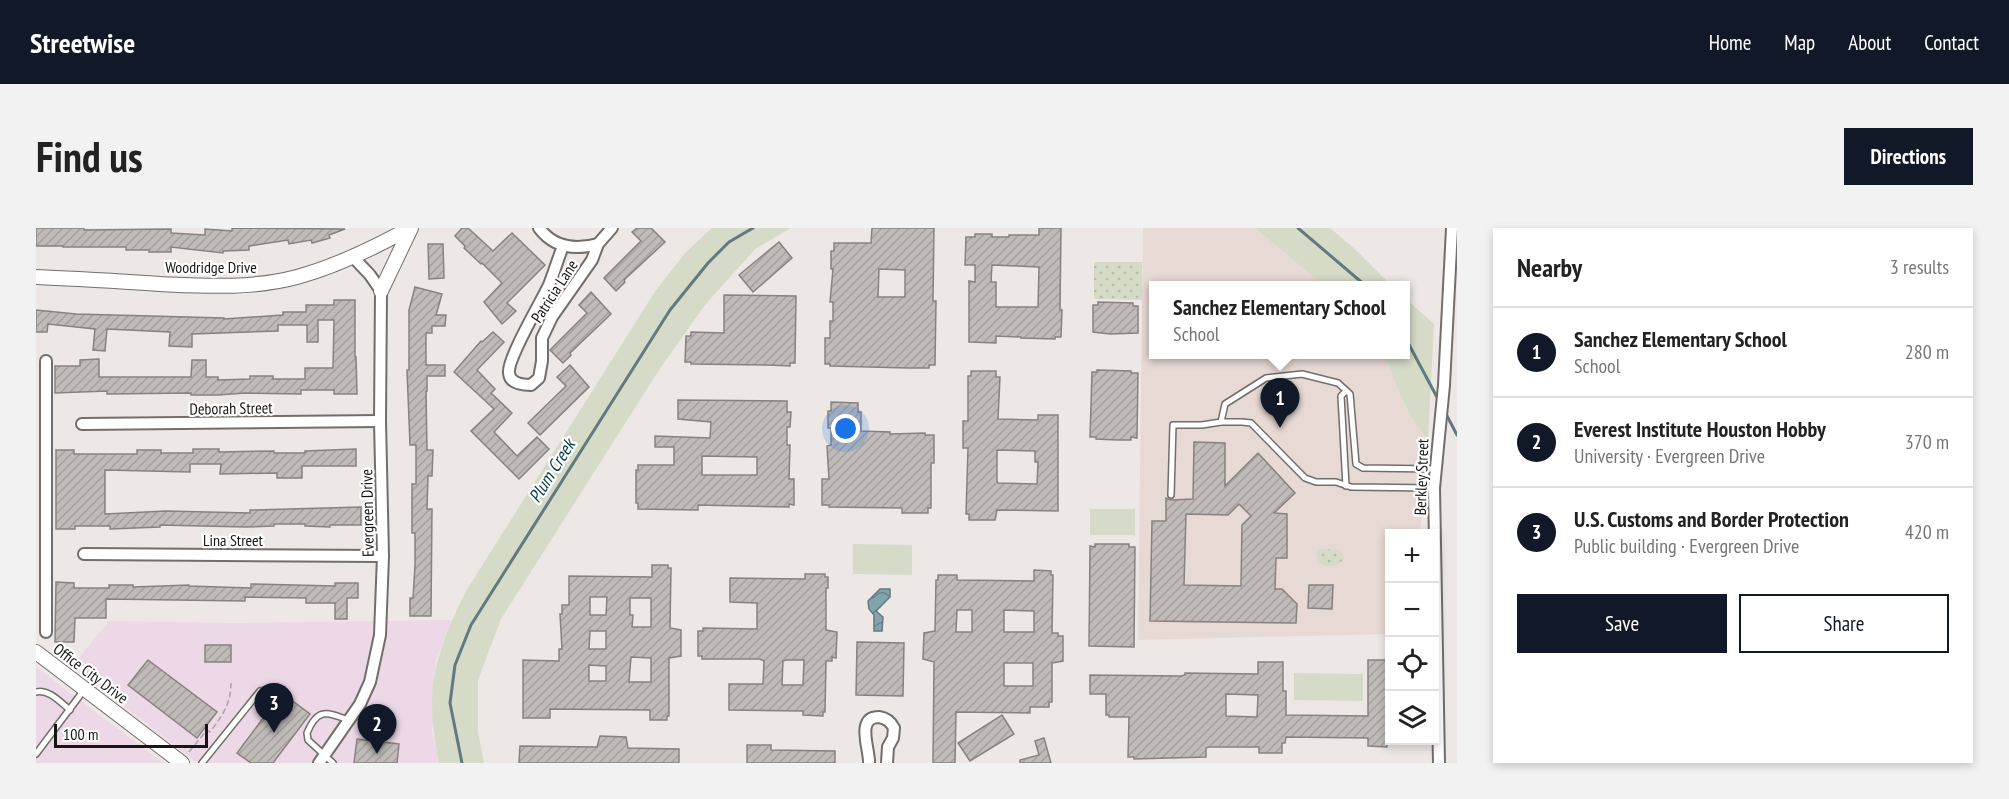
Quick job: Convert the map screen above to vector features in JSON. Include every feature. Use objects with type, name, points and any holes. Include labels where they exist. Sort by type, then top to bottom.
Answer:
[{"type":"street","name":"Woodridge Drive","points":[[36,277],[223,287],[257,285],[295,278],[353,257],[411,228]]},
{"type":"street","points":[[381,291],[411,228]]},
{"type":"street","points":[[539,228],[545,236],[563,246],[579,248],[598,244]]},
{"type":"street","name":"Patricia Lane","points":[[563,246],[549,284],[512,357],[508,372],[511,379],[519,384],[531,385],[539,378],[542,338],[552,317],[592,260],[598,244],[612,228]]},
{"type":"street","name":"Berkley Street","points":[[1439,763],[1434,488],[1438,435],[1451,335],[1452,228]]},
{"type":"street","points":[[353,257],[381,291]]},
{"type":"street","name":"Evergreen Drive","points":[[322,759],[360,704],[370,682],[380,635],[381,291]]},
{"type":"street","points":[[46,361],[41,386],[41,591],[46,632]]},
{"type":"street","name":"Deborah Street","points":[[82,424],[380,421]]},
{"type":"street","name":"Lina Street","points":[[84,554],[382,556]]},
{"type":"street","name":"Office City Drive","points":[[36,653],[182,762]]},
{"type":"street","points":[[870,763],[864,731],[867,723],[879,717],[891,722],[894,728],[893,738],[888,747],[887,763]]},
{"type":"lane","points":[[1221,422],[1225,404],[1266,378],[1302,375],[1338,383],[1350,394],[1356,464],[1363,468],[1435,469]]},
{"type":"lane","points":[[1346,391],[1341,396],[1346,486]]},
{"type":"lane","points":[[1171,495],[1173,425],[1202,425],[1221,422],[1251,423],[1305,478],[1316,482],[1336,482],[1351,487],[1434,488]]},
{"type":"lane","points":[[36,753],[85,688]]},
{"type":"lane","points":[[202,763],[261,691]]},
{"type":"lane","points":[[36,692],[49,693],[70,710]]},
{"type":"lane","points":[[333,763],[322,759],[308,740],[307,734],[315,717],[326,713],[349,721]]},
{"type":"path","points":[[182,762],[207,730],[210,732],[222,716],[231,695],[231,683]]},
{"type":"shaded area","points":[[1143,228],[1255,228],[1318,281],[1149,281],[1149,359],[1386,359],[1411,417],[1428,440],[1420,529],[1385,529],[1385,634],[1138,640]]},
{"type":"shaded area","points":[[452,620],[436,660],[432,732],[439,763],[197,763],[72,666],[109,621],[232,623]]},
{"type":"shaded area","points":[[36,667],[150,753],[164,763],[36,763]]},
{"type":"green space","points":[[712,228],[791,228],[755,249],[705,305],[659,370],[501,619],[478,680],[478,732],[484,763],[439,763],[432,715],[435,674],[446,635],[466,591],[656,290],[686,252]]},
{"type":"green space","points":[[1255,228],[1330,228],[1387,281],[1318,281]]},
{"type":"green space","points":[[1094,262],[1142,262],[1142,300],[1094,299]]},
{"type":"green space","points":[[1410,303],[1434,324],[1428,440],[1411,417],[1386,359],[1410,359]]},
{"type":"green space","points":[[1090,509],[1135,509],[1135,535],[1090,535]]},
{"type":"green space","points":[[853,544],[912,545],[912,575],[853,574]]},
{"type":"green space","points":[[1321,549],[1337,550],[1342,553],[1344,559],[1336,565],[1324,565],[1320,563],[1316,553]]},
{"type":"green space","points":[[1294,673],[1363,674],[1363,701],[1294,700]]},
{"type":"water","points":[[880,589],[890,589],[890,597],[876,611],[883,617],[882,631],[874,631],[874,615],[869,609],[868,601]]},
{"type":"building","points":[[36,228],[171,229],[171,233],[205,235],[205,229],[232,231],[232,228],[345,229],[329,235],[330,238],[312,243],[311,240],[289,244],[288,240],[249,246],[249,250],[223,251],[223,253],[171,247],[171,252],[149,252],[149,250],[126,250],[126,247],[36,246]]},
{"type":"building","points":[[462,228],[468,228],[493,251],[512,233],[545,265],[507,303],[516,311],[502,324],[484,302],[502,283],[464,248],[465,246],[455,236]]},
{"type":"building","points":[[637,228],[651,228],[665,242],[624,280],[625,282],[616,291],[604,278],[641,241],[632,232]]},
{"type":"building","points":[[872,228],[934,228],[935,365],[929,365],[929,368],[830,366],[830,364],[825,364],[825,338],[830,338],[830,321],[833,321],[833,302],[830,302],[833,269],[831,269],[831,251],[834,251],[834,243],[871,243]],"holes":[[[879,269],[905,270],[905,297],[878,297]]]},
{"type":"building","points":[[1039,228],[1061,228],[1061,337],[1055,337],[1055,339],[996,336],[996,343],[969,342],[969,281],[975,282],[975,265],[965,265],[966,237],[975,237],[975,234],[992,234],[992,237],[1039,235]],"holes":[[[992,265],[1039,267],[1038,307],[996,307],[996,282],[991,282]]]},
{"type":"building","points":[[779,242],[792,258],[753,292],[739,275]]},
{"type":"building","points":[[428,244],[443,244],[444,278],[429,279]]},
{"type":"building","points":[[415,287],[442,294],[436,315],[446,315],[445,326],[432,326],[432,333],[426,333],[426,365],[445,365],[445,376],[427,376],[426,391],[427,450],[433,450],[432,476],[428,476],[427,509],[432,509],[431,616],[410,616],[415,565],[415,533],[412,533],[412,484],[416,484],[416,445],[410,445],[407,370],[409,370],[409,310]]},
{"type":"building","points":[[591,292],[611,314],[570,353],[571,355],[563,363],[550,350],[587,313],[579,305]]},
{"type":"building","points":[[724,295],[796,296],[795,363],[790,363],[790,366],[685,362],[686,336],[691,336],[691,332],[724,333]]},
{"type":"building","points":[[334,300],[355,300],[357,394],[334,394],[334,390],[301,390],[301,394],[218,395],[107,394],[107,391],[55,393],[55,366],[80,366],[80,360],[99,359],[99,377],[191,377],[192,360],[206,360],[206,377],[218,377],[218,380],[250,379],[250,376],[305,379],[305,368],[333,368],[334,320],[318,320],[318,342],[307,342],[307,325],[278,325],[278,331],[192,334],[192,347],[169,346],[170,332],[107,329],[105,351],[93,350],[95,329],[48,324],[47,332],[36,332],[36,310],[76,314],[224,319],[283,315],[283,312],[306,312],[306,305],[334,305]]},
{"type":"building","points":[[1098,302],[1133,303],[1133,306],[1138,306],[1138,333],[1093,332],[1093,305],[1098,305]]},
{"type":"building","points":[[493,332],[504,342],[477,370],[495,389],[491,393],[512,413],[494,432],[517,456],[537,437],[549,449],[519,479],[471,431],[494,409],[454,372],[481,341]]},
{"type":"building","points":[[570,365],[589,387],[540,435],[528,423],[566,386],[557,377]]},
{"type":"building","points":[[1097,370],[1138,373],[1137,438],[1118,440],[1090,437],[1092,372],[1097,372]]},
{"type":"building","points":[[971,371],[996,371],[996,377],[1000,377],[998,419],[1038,420],[1038,415],[1058,415],[1058,511],[997,510],[995,520],[969,520],[969,514],[966,514],[968,448],[963,448],[963,421],[968,421],[968,376],[971,376]],"holes":[[[997,450],[1035,451],[1035,462],[1038,462],[1037,484],[998,483]]]},
{"type":"building","points":[[678,400],[787,401],[787,412],[791,412],[790,427],[787,427],[787,445],[790,445],[789,479],[794,479],[794,505],[789,504],[789,507],[698,505],[698,510],[638,509],[636,470],[638,470],[638,465],[674,465],[674,447],[655,447],[655,436],[710,438],[711,422],[678,419]],"holes":[[[702,456],[757,457],[757,475],[702,475]]]},
{"type":"building","points":[[831,402],[858,403],[858,412],[861,412],[861,431],[934,435],[934,463],[931,463],[931,508],[928,508],[928,513],[902,513],[902,508],[822,505],[822,479],[829,479],[827,446],[831,445],[828,411],[831,411]]},
{"type":"building","points":[[1194,442],[1225,443],[1225,486],[1258,453],[1295,493],[1274,513],[1287,514],[1287,558],[1276,558],[1275,589],[1282,589],[1297,604],[1296,623],[1150,621],[1152,521],[1166,521],[1166,498],[1171,500],[1193,499]],"holes":[[[1239,504],[1251,516],[1242,525],[1241,586],[1184,585],[1186,514],[1228,515]]]},
{"type":"building","points":[[193,449],[219,449],[219,452],[305,453],[305,451],[356,449],[356,466],[302,466],[302,478],[277,478],[277,473],[220,474],[221,464],[190,464],[190,472],[105,470],[105,514],[166,511],[250,513],[250,510],[361,507],[361,525],[330,525],[330,527],[274,524],[274,526],[246,527],[160,525],[160,527],[110,529],[110,526],[75,526],[75,529],[56,529],[56,450],[74,450],[74,454],[137,454],[137,450],[193,453]]},
{"type":"building","points":[[1095,544],[1129,544],[1129,547],[1135,547],[1134,647],[1089,646],[1090,546],[1095,547]]},
{"type":"building","points":[[652,565],[668,565],[668,568],[671,568],[670,628],[681,630],[681,656],[669,658],[669,716],[667,720],[650,720],[650,710],[550,709],[550,718],[523,718],[523,660],[559,661],[559,649],[562,649],[560,614],[562,614],[562,605],[569,605],[569,576],[652,577]],"holes":[[[590,597],[607,597],[606,615],[590,615]],[[630,598],[651,598],[651,627],[632,627],[633,615],[630,615]],[[590,631],[606,631],[606,649],[589,649]],[[631,657],[651,658],[651,682],[629,682]],[[589,665],[606,666],[606,681],[589,681]]]},
{"type":"building","points":[[1034,570],[1051,571],[1053,575],[1052,633],[1063,636],[1063,661],[1052,663],[1052,702],[1049,702],[1049,707],[1030,707],[1030,713],[956,712],[955,763],[933,763],[934,662],[923,659],[924,633],[935,631],[938,575],[957,575],[957,580],[1034,581]],"holes":[[[957,610],[972,610],[972,632],[956,632]],[[1004,610],[1034,611],[1034,632],[1004,632]],[[1004,663],[1033,663],[1033,686],[1004,686]]]},
{"type":"building","points":[[805,574],[825,574],[825,577],[828,577],[826,630],[837,632],[836,658],[832,657],[832,661],[826,661],[823,716],[803,715],[803,711],[729,710],[729,684],[763,684],[764,661],[760,659],[702,659],[702,656],[698,656],[698,631],[703,631],[703,628],[757,629],[757,603],[730,602],[730,578],[805,579]],"holes":[[[804,660],[803,685],[782,685],[783,661]]]},
{"type":"building","points":[[56,582],[74,583],[74,588],[109,588],[109,585],[133,585],[133,587],[189,585],[251,588],[251,584],[335,586],[335,583],[358,583],[358,598],[347,598],[347,619],[335,619],[335,603],[306,603],[306,598],[245,597],[245,601],[106,599],[106,618],[75,618],[74,642],[55,642]]},
{"type":"building","points":[[1309,585],[1333,585],[1332,609],[1308,608]]},
{"type":"building","points":[[857,642],[904,643],[903,696],[856,695]]},
{"type":"building","points":[[205,645],[231,645],[231,662],[205,662]]},
{"type":"building","points":[[148,660],[217,712],[197,738],[128,685]]},
{"type":"building","points":[[1368,660],[1385,660],[1385,745],[1387,747],[1368,746],[1368,738],[1286,737],[1285,743],[1282,743],[1282,753],[1259,753],[1259,747],[1209,747],[1206,748],[1206,757],[1134,759],[1134,757],[1128,757],[1129,717],[1106,715],[1106,694],[1090,694],[1090,675],[1258,674],[1258,662],[1283,662],[1286,715],[1368,716]],"holes":[[[1226,694],[1258,695],[1257,717],[1226,716]]]},
{"type":"building","points":[[282,693],[310,714],[273,763],[251,763],[237,753]]},
{"type":"building","points":[[1002,715],[1014,734],[970,761],[958,743]]},
{"type":"building","points":[[600,736],[626,737],[628,748],[679,749],[679,763],[519,763],[520,746],[597,747]]},
{"type":"building","points":[[1044,738],[1051,763],[1020,763],[1020,760],[1039,755],[1035,741]]},
{"type":"building","points":[[357,739],[399,744],[397,763],[354,763]]},
{"type":"building","points":[[747,745],[771,745],[771,750],[835,751],[835,763],[747,763]]},
{"type":"waterway","name":"Plum Creek","points":[[462,763],[450,703],[455,665],[471,625],[670,310],[708,263],[729,242],[753,228]]},
{"type":"waterway","name":"Plum Creek","points":[[1298,228],[1360,281]]},
{"type":"waterway","name":"Plum Creek","points":[[1410,347],[1439,401]]},
{"type":"waterway","name":"Plum Creek","points":[[1445,412],[1457,435]]},
{"type":"place","name":"Sanchez Elementary School","points":[[1280,428]]},
{"type":"place","name":"U.S. Customs and Border Protection","points":[[274,733]]},
{"type":"place","name":"Everest Institute Houston Hobby","points":[[377,754]]}]
